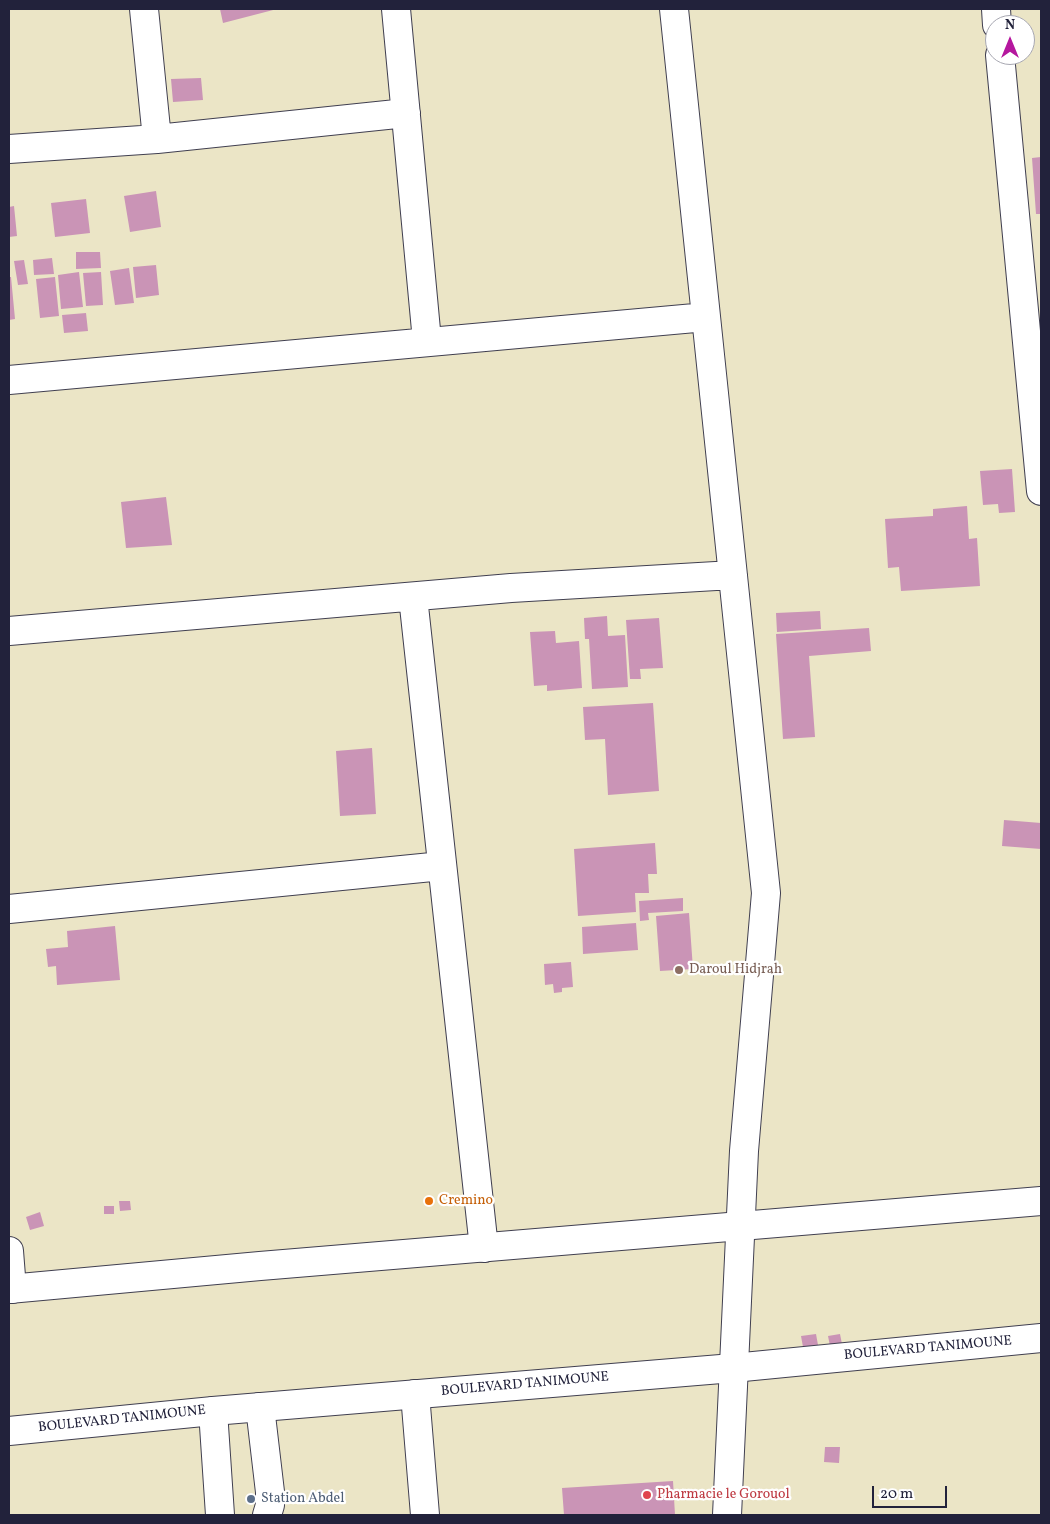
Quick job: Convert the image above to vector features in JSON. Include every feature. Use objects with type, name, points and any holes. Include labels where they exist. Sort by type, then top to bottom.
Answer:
[{"type":"street","points":[[144,9],[156,139]]},
{"type":"street","points":[[396,9],[427,341]]},
{"type":"street","points":[[674,9],[766,893],[744,1151],[726,1515]]},
{"type":"street","points":[[1001,65],[1041,491]]},
{"type":"street","points":[[9,149],[156,139],[406,113]]},
{"type":"street","points":[[9,380],[706,317]]},
{"type":"street","points":[[9,632],[511,588],[733,575]]},
{"type":"street","points":[[413,597],[484,1248]]},
{"type":"street","points":[[9,909],[442,866]]},
{"type":"street","points":[[9,1251],[10,1289],[1041,1201]]},
{"type":"street","name":"BOULEVARD TANIMOUNE","points":[[9,1431],[213,1411],[733,1368],[1041,1338]]},
{"type":"street","points":[[415,1394],[425,1515]]},
{"type":"street","points":[[260,1407],[270,1492],[270,1505],[267,1515]]},
{"type":"street","points":[[213,1411],[220,1515]]},
{"type":"building","points":[[220,9],[277,9],[223,23]]},
{"type":"building","points":[[201,78],[203,100],[173,102],[171,79]]},
{"type":"building","points":[[1041,157],[1041,214],[1036,214],[1032,158]]},
{"type":"building","points":[[156,191],[161,227],[130,232],[124,196]]},
{"type":"building","points":[[86,199],[90,233],[55,237],[51,203]]},
{"type":"building","points":[[14,206],[17,236],[9,237],[9,207]]},
{"type":"building","points":[[76,252],[100,252],[101,268],[76,269]]},
{"type":"building","points":[[52,258],[54,274],[34,275],[33,260]]},
{"type":"building","points":[[24,260],[28,284],[18,285],[14,261]]},
{"type":"building","points":[[156,265],[159,295],[136,298],[133,267]]},
{"type":"building","points":[[129,268],[134,303],[115,305],[110,271]]},
{"type":"building","points":[[79,272],[83,307],[61,309],[58,275]]},
{"type":"building","points":[[101,272],[103,305],[86,306],[83,273]]},
{"type":"building","points":[[9,277],[11,277],[15,319],[9,320]]},
{"type":"building","points":[[55,277],[59,316],[40,318],[36,279]]},
{"type":"building","points":[[86,313],[88,331],[64,333],[62,315]]},
{"type":"building","points":[[1012,469],[1015,512],[999,513],[998,504],[983,505],[980,471]]},
{"type":"building","points":[[166,497],[172,545],[126,548],[121,502]]},
{"type":"building","points":[[967,506],[969,539],[977,538],[980,586],[901,591],[899,567],[888,568],[885,519],[933,516],[933,509]]},
{"type":"building","points":[[820,611],[821,629],[777,632],[776,613]]},
{"type":"building","points":[[607,616],[608,636],[625,635],[628,687],[592,689],[589,639],[585,639],[584,618]]},
{"type":"building","points":[[659,618],[663,668],[640,669],[641,679],[630,679],[626,620]]},
{"type":"building","points":[[869,628],[871,651],[809,656],[815,737],[783,739],[776,634]]},
{"type":"building","points":[[555,631],[556,643],[579,641],[582,688],[547,691],[547,685],[534,686],[530,632]]},
{"type":"building","points":[[653,703],[659,791],[608,795],[605,739],[585,740],[583,707]]},
{"type":"building","points":[[372,748],[376,814],[340,816],[336,751]]},
{"type":"building","points":[[1004,820],[1041,823],[1041,849],[1002,846]]},
{"type":"building","points":[[655,843],[657,874],[648,874],[649,893],[635,893],[636,912],[578,916],[574,849]]},
{"type":"building","points":[[683,898],[683,911],[648,913],[649,920],[640,921],[639,901]]},
{"type":"building","points":[[689,913],[693,969],[660,971],[656,916]]},
{"type":"building","points":[[636,923],[638,950],[583,954],[582,927]]},
{"type":"building","points":[[115,926],[120,980],[57,985],[56,966],[48,967],[46,949],[68,947],[67,931]]},
{"type":"building","points":[[571,962],[573,987],[562,988],[562,992],[554,993],[553,984],[545,985],[544,964]]},
{"type":"building","points":[[119,1201],[130,1201],[131,1210],[120,1211]]},
{"type":"building","points":[[104,1206],[114,1206],[114,1214],[104,1214]]},
{"type":"building","points":[[40,1212],[44,1226],[30,1230],[26,1217]]},
{"type":"building","points":[[816,1334],[818,1345],[803,1347],[801,1336]]},
{"type":"building","points":[[840,1334],[842,1344],[830,1346],[828,1336]]},
{"type":"building","points":[[825,1447],[840,1447],[839,1463],[824,1462]]},
{"type":"building","points":[[673,1481],[675,1515],[564,1515],[562,1488]]},
{"type":"place","name":"Daroul Hidjrah","points":[[679,970]]},
{"type":"place","name":"Cremino","points":[[429,1201]]},
{"type":"place","name":"Pharmacie le Gorouol","points":[[647,1495]]},
{"type":"place","name":"Station Abdel","points":[[251,1499]]}]
